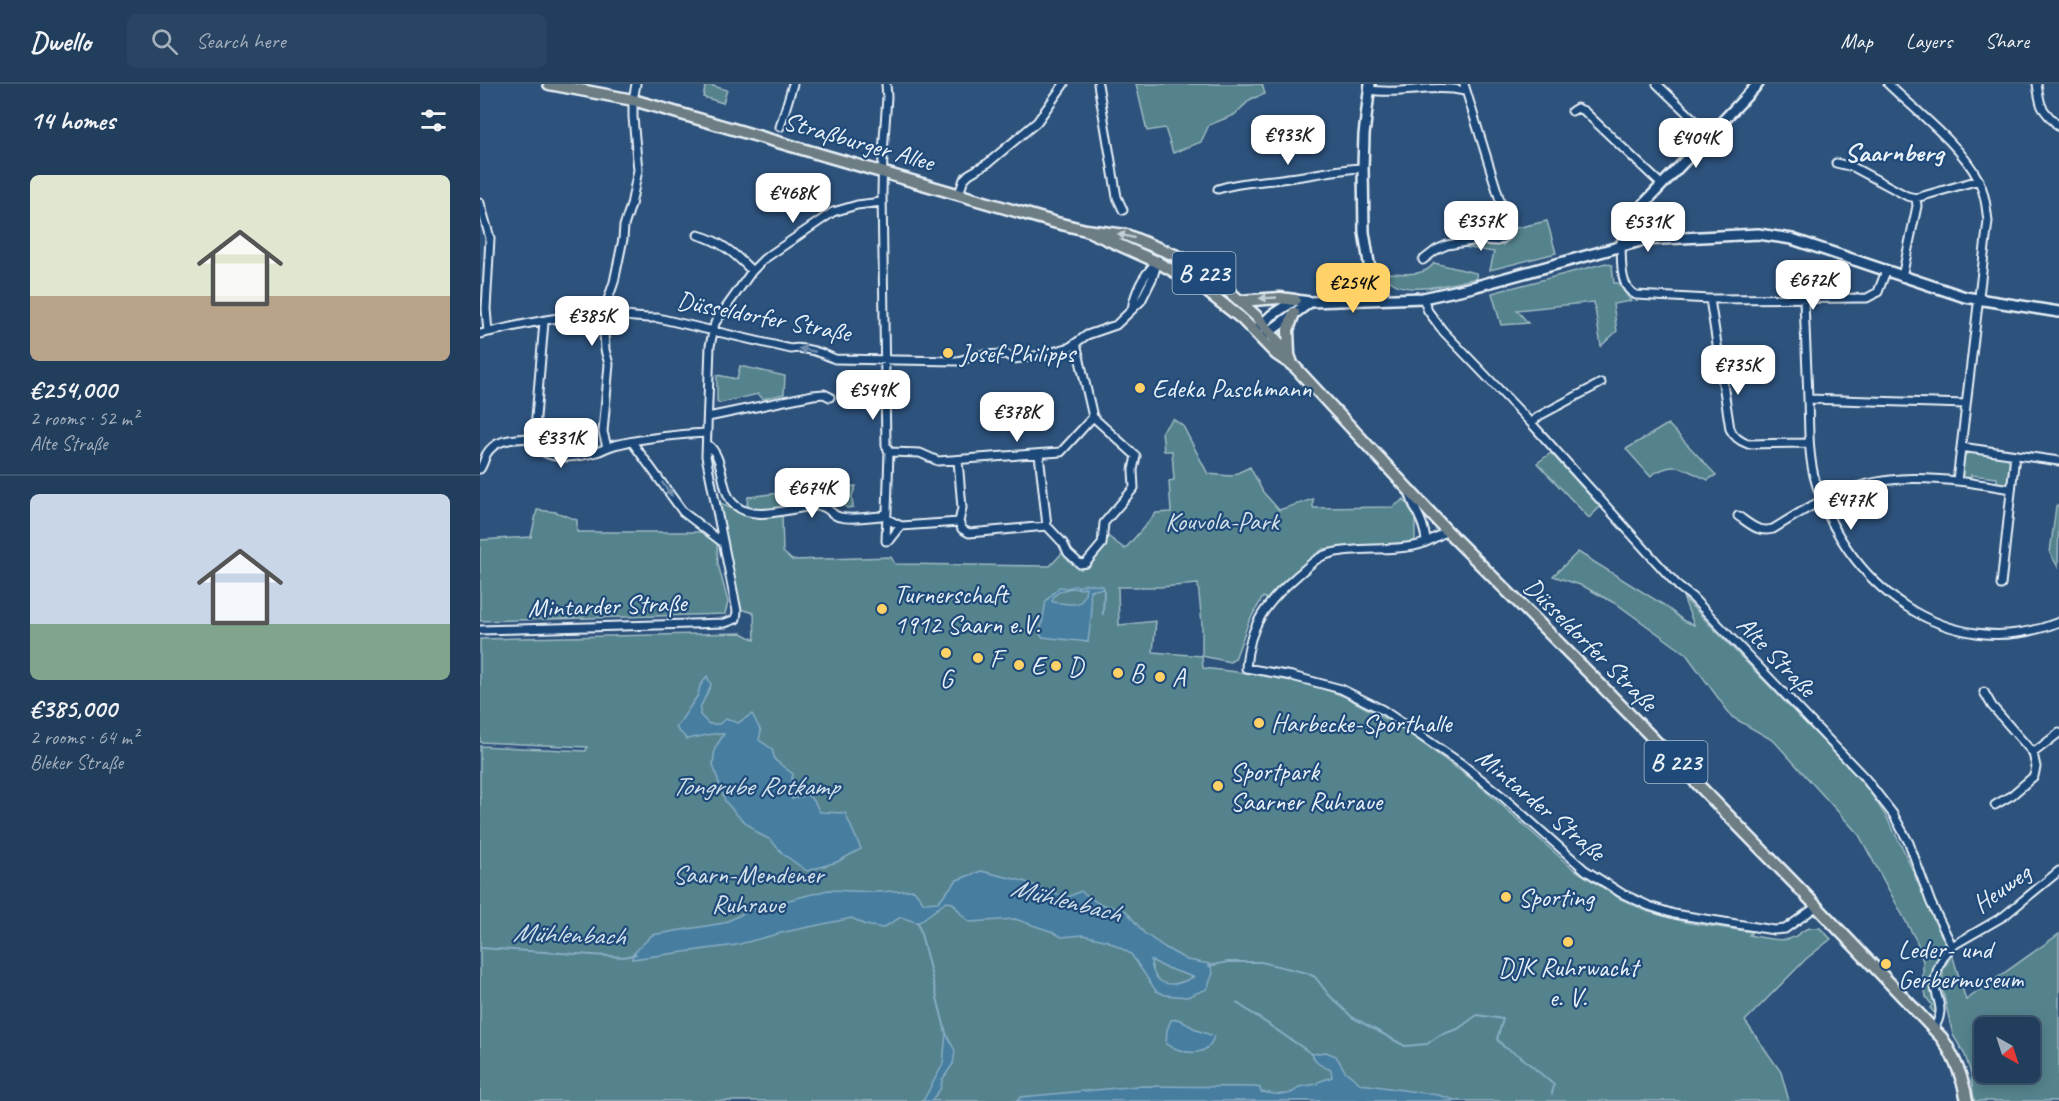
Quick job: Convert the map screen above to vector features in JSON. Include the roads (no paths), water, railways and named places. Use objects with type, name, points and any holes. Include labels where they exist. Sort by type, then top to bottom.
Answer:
[{"type":"main road","name":"Straßburger Allee","points":[[549,84],[633,100],[1086,230],[1157,262],[1200,286],[1262,332]]},
{"type":"main road","points":[[1621,245],[1639,208],[1758,84]]},
{"type":"main road","points":[[1369,300],[1369,263],[1364,232],[1363,168],[1364,135],[1370,87]]},
{"type":"main road","name":"Straßburger Allee","points":[[1086,230],[1125,235],[1163,249],[1200,270],[1240,301],[1262,332]]},
{"type":"main road","points":[[1240,301],[1280,298],[1310,302],[1423,298],[1473,287],[1644,240],[1758,234],[1776,235],[1948,292],[2059,312]]},
{"type":"main road","points":[[1369,263],[1380,282],[1385,299]]},
{"type":"main road","points":[[1262,332],[1275,313],[1295,300]]},
{"type":"main road","points":[[1262,332],[1310,302]]},
{"type":"main road","points":[[1289,355],[1288,330],[1294,313]]},
{"type":"main road","name":"Düsseldorfer Straße","points":[[1262,332],[1289,355],[1294,366]]},
{"type":"main road","name":"Düsseldorfer Straße","points":[[1262,332],[1276,354],[1294,366],[1447,531],[1594,678],[1933,1030]]},
{"type":"main road","name":"B 223","points":[[1933,1030],[1942,1038],[1955,1058],[1962,1075],[1967,1101]]},
{"type":"street","points":[[607,447],[603,432],[609,364],[605,350],[603,314],[619,259],[624,226],[638,170],[633,100],[636,84]]},
{"type":"street","points":[[780,127],[793,84]]},
{"type":"street","points":[[886,84],[882,202],[886,445],[889,452],[886,541],[890,540],[901,526]]},
{"type":"street","points":[[959,194],[964,179],[988,163],[1037,122],[1064,84]]},
{"type":"street","points":[[1098,84],[1117,197],[1123,210]]},
{"type":"street","points":[[1370,87],[1382,92],[1446,84],[1464,87],[1474,116],[1508,227],[1505,237],[1502,240],[1478,240],[1447,245],[1423,260]]},
{"type":"street","points":[[1657,84],[1710,135]]},
{"type":"street","points":[[1888,84],[1953,145],[1979,180],[1986,199],[1988,220],[1957,481]]},
{"type":"street","points":[[2037,84],[2043,112],[2059,127]]},
{"type":"street","points":[[1572,111],[1577,108],[1584,111],[1662,185]]},
{"type":"street","points":[[2050,117],[2059,116]]},
{"type":"street","points":[[1836,163],[1852,167],[1907,196],[1916,198],[1979,180]]},
{"type":"street","points":[[1218,189],[1237,183],[1283,179],[1336,169],[1363,168]]},
{"type":"street","points":[[1902,278],[1917,206],[1916,198]]},
{"type":"street","points":[[722,542],[706,456],[712,330],[715,323],[752,271],[764,259],[833,212],[857,205],[882,202]]},
{"type":"street","points":[[480,203],[490,238],[486,309],[488,332]]},
{"type":"street","points":[[698,234],[714,239],[729,248],[752,271]]},
{"type":"street","points":[[1621,245],[1625,285],[1630,293],[1636,295],[1710,299],[1867,298],[1878,292],[1886,271]]},
{"type":"street","name":"Düsseldorfer Straße","points":[[480,334],[583,315],[603,314],[642,319],[657,318],[791,349],[797,348],[824,354],[835,359],[958,361],[978,355],[1006,354],[1014,359],[1042,355],[1116,325],[1132,309],[1134,298],[1163,249]]},
{"type":"street","name":"Alte Straße","points":[[1423,298],[1428,311],[1443,331],[1531,423],[1679,587],[1692,597],[1865,778],[1893,814],[1909,843],[1931,903],[1952,946]]},
{"type":"street","points":[[1710,299],[1730,429],[1734,435],[1740,441],[1748,444],[1809,443]]},
{"type":"street","points":[[1804,299],[1809,443],[1814,475],[1822,500],[1842,540],[1866,573],[1882,590],[1916,612],[1943,624],[1976,633],[2021,633],[2059,622]]},
{"type":"street","points":[[531,438],[535,429],[544,322]]},
{"type":"street","points":[[1039,454],[1047,526],[1063,543],[1068,553],[1080,564],[1086,563],[1102,544],[1104,523],[1134,489],[1133,470],[1136,456],[1093,417],[1076,343]]},
{"type":"street","points":[[1531,423],[1539,416],[1601,383]]},
{"type":"street","points":[[708,417],[813,395],[824,394],[830,397]]},
{"type":"street","points":[[1808,399],[1965,404]]},
{"type":"street","points":[[889,452],[920,453],[938,461],[1061,452],[1093,417]]},
{"type":"street","points":[[531,438],[540,450],[556,457],[582,455],[632,442],[707,433]]},
{"type":"street","points":[[480,469],[487,454],[499,443],[509,439],[531,438]]},
{"type":"street","points":[[632,442],[683,512],[722,542]]},
{"type":"street","points":[[707,444],[715,452],[729,497],[734,505],[755,513],[774,513],[786,509],[821,506],[840,518],[886,516],[901,526],[959,522]]},
{"type":"street","points":[[1961,447],[2059,461]]},
{"type":"street","points":[[2001,585],[2014,454]]},
{"type":"street","points":[[958,460],[962,508],[959,522],[962,529],[969,533],[1047,526]]},
{"type":"street","points":[[1738,516],[1755,528],[1765,531],[1773,529],[1822,500],[1862,486],[1903,478],[1924,477],[2011,489]]},
{"type":"street","points":[[1408,489],[1412,504],[1424,524],[1426,541],[1447,531]]},
{"type":"street","name":"Mintarder Straße","points":[[1426,541],[1416,546],[1333,552],[1315,560],[1278,592],[1269,603],[1252,634],[1246,668],[1315,681],[1341,689],[1369,702],[1461,764],[1601,881],[1648,906],[1685,916],[1774,930],[1785,929],[1795,924],[1816,907]]},
{"type":"street","name":"Mintarder Straße","points":[[480,630],[724,623],[736,620],[737,611],[722,542]]},
{"type":"street","points":[[1984,692],[1992,706],[2033,753],[2036,767],[2034,776],[2012,795],[1995,805]]},
{"type":"street","points":[[2033,753],[2059,733]]},
{"type":"street","name":"Heuweg","points":[[1933,1030],[1941,1015],[1935,976],[1946,953],[1952,946],[2004,916],[2059,871]]},
{"type":"water","points":[[1086,584],[1103,586],[1104,589],[1090,590],[1092,610],[1088,642],[1042,637],[1040,634],[1046,601],[1059,587],[1068,588],[1076,585],[1078,587]],"holes":[[[1086,587],[1083,599],[1076,604],[1052,601],[1060,591]]]},
{"type":"water","name":"Tongrube Rotkamp","points":[[707,676],[711,685],[700,708],[700,715],[709,724],[719,724],[726,719],[738,723],[752,714],[761,731],[759,740],[772,749],[775,760],[793,774],[789,791],[792,799],[807,795],[814,801],[820,812],[845,813],[861,849],[837,862],[807,871],[736,814],[725,801],[713,765],[715,748],[724,734],[687,739],[676,728],[698,695],[700,686]]},
{"type":"water","points":[[981,871],[1023,881],[1066,898],[1081,891],[1098,903],[1126,911],[1144,933],[1187,960],[1210,964],[1213,973],[1207,989],[1187,997],[1165,995],[1156,991],[1131,954],[1108,941],[1083,935],[1062,937],[1015,919],[970,922],[953,903],[946,902],[918,923],[901,917],[883,928],[865,925],[852,918],[736,945],[632,959],[633,954],[652,935],[724,923],[750,910],[828,890],[876,892],[914,890],[924,903],[938,902],[957,880]],"holes":[[[1151,960],[1193,977],[1178,983],[1165,983],[1155,976]]]},
{"type":"water","points":[[1178,1019],[1199,1031],[1214,1036],[1211,1044],[1200,1051],[1186,1052],[1166,1044],[1167,1030],[1171,1020]]},
{"type":"water","points":[[946,1033],[955,1051],[953,1064],[942,1080],[941,1088],[931,1101],[923,1101],[943,1064]]},
{"type":"water","points":[[1326,1052],[1336,1056],[1345,1071],[1361,1084],[1438,1095],[1458,1101],[1017,1101],[1021,1097],[1138,1086],[1255,1087],[1260,1088],[1261,1092],[1286,1094],[1299,1087],[1317,1084],[1332,1077],[1331,1070],[1317,1062],[1312,1054]]},
{"type":"waterway","points":[[1103,614],[1104,589]]},
{"type":"waterway","points":[[918,922],[946,1033]]},
{"type":"waterway","name":"Mühlenbach","points":[[480,948],[624,957],[636,954]]},
{"type":"waterway","name":"Mühlenbach","points":[[1209,966],[1228,962],[1261,962],[1307,973],[1315,977],[1329,995],[1352,1017],[1405,1046],[1427,1044],[1440,1035],[1458,1029],[1477,1015],[1503,1019],[1497,1039],[1504,1047],[1520,1056],[1554,1085],[1552,1094]]},
{"type":"waterway","points":[[1237,1003],[1312,1054]]},
{"type":"place","name":"Josef Philipps","points":[[948,353]]},
{"type":"place","name":"Edeka Paschmann","points":[[1140,388]]},
{"type":"place","name":"Turnerschaft 1912 Saarn e.V.","points":[[882,609]]},
{"type":"place","name":"G","points":[[946,653]]},
{"type":"place","name":"F","points":[[978,658]]},
{"type":"place","name":"E","points":[[1019,665]]},
{"type":"place","name":"D","points":[[1056,666]]},
{"type":"place","name":"B","points":[[1118,673]]},
{"type":"place","name":"A","points":[[1160,677]]},
{"type":"place","name":"Harbecke-Sporthalle","points":[[1259,723]]},
{"type":"place","name":"Sportpark Saarner Ruhraue","points":[[1218,786]]},
{"type":"place","name":"Sporting","points":[[1506,897]]},
{"type":"place","name":"DJK Ruhrwacht e. V.","points":[[1568,942]]},
{"type":"place","name":"Leder- und Gerbermuseum","points":[[1886,964]]},
{"type":"district","name":"Saarnberg","points":[[1894,152]]},
{"type":"park label","name":"Kouvola-Park","points":[[1222,521]]},
{"type":"park label","name":"Saarn-Mendener Ruhraue","points":[[748,889]]}]
